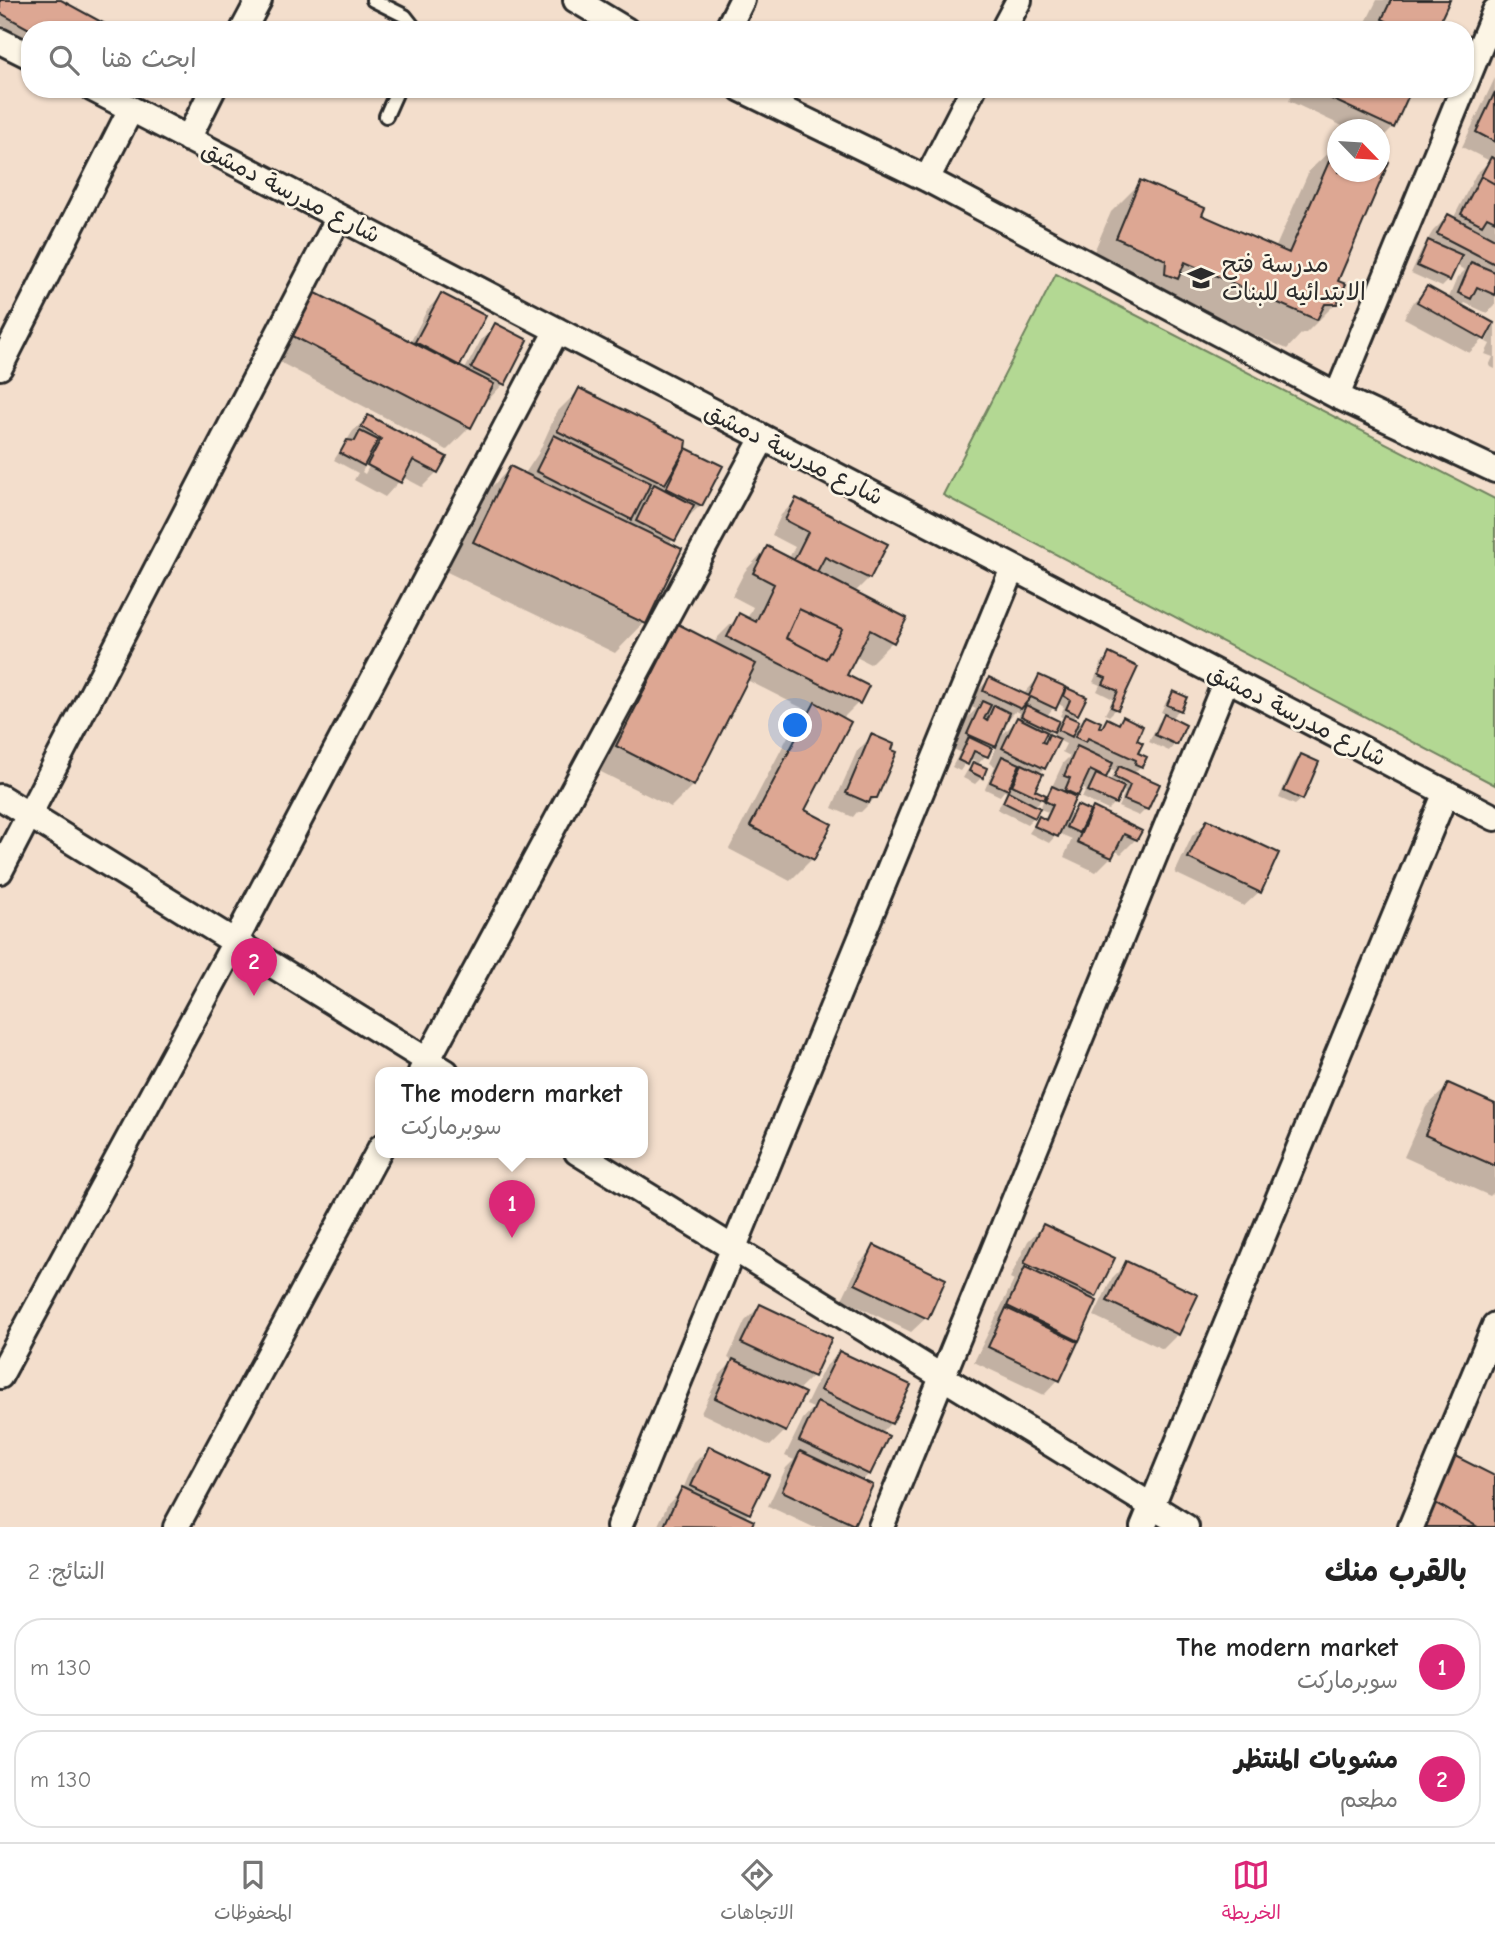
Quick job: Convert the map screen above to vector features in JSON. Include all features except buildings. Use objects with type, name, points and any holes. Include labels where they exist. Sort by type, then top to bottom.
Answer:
[{"type":"street","points":[[248,21],[258,0]]},
{"type":"street","points":[[576,0],[611,21]]},
{"type":"street","points":[[732,21],[742,0]]},
{"type":"street","points":[[1008,21],[1018,0]]},
{"type":"street","points":[[1474,62],[1495,11]]},
{"type":"street","points":[[0,41],[21,52]]},
{"type":"street","name":"شارع مدرسة دمشق","points":[[110,98],[1495,818]]},
{"type":"street","points":[[188,139],[208,98]]},
{"type":"street","points":[[760,98],[927,179],[1338,396],[1495,470]]},
{"type":"street","points":[[927,179],[968,98]]},
{"type":"street","points":[[1338,396],[1459,98]]},
{"type":"street","points":[[0,367],[131,109]]},
{"type":"street","points":[[0,871],[339,217]]},
{"type":"street","points":[[0,1376],[235,942],[557,330]]},
{"type":"street","points":[[433,1067],[763,438]]},
{"type":"street","points":[[619,1527],[1013,568]]},
{"type":"street","points":[[881,1527],[1227,678]]},
{"type":"street","points":[[1148,1517],[1446,792]]},
{"type":"street","points":[[0,797],[430,1067]]},
{"type":"street","points":[[176,1527],[375,1158]]},
{"type":"street","points":[[587,1158],[943,1377],[1148,1517],[1186,1527]]},
{"type":"street","points":[[1411,1527],[1495,1325]]},
{"type":"lane","points":[[373,0],[405,16],[409,21]]},
{"type":"lane","points":[[386,116],[394,98]]},
{"type":"green space","points":[[1056,274],[1495,499],[1495,785],[943,495]]},
{"type":"place","name":"مدرسة فتح الابتدائيه للبنات","points":[[1201,278]]},
{"type":"place","name":"مشويات المنتظر","points":[[254,996]]},
{"type":"place","name":"The modern market","points":[[512,1238]]}]
